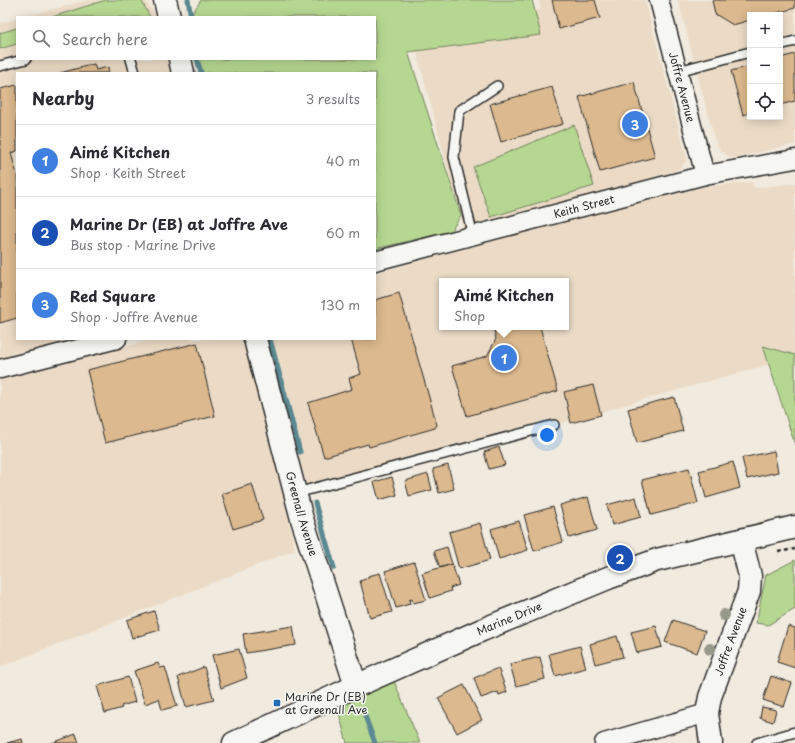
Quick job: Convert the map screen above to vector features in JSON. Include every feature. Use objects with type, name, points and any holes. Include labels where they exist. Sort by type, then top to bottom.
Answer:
[{"type":"street","points":[[165,0],[169,16]]},
{"type":"street","name":"Joffre Avenue","points":[[659,0],[705,175]]},
{"type":"street","points":[[180,60],[183,72]]},
{"type":"street","name":"Keith Street","points":[[376,261],[705,175],[795,159]]},
{"type":"street","points":[[0,369],[106,340]]},
{"type":"street","name":"Greenall Avenue","points":[[255,340],[302,519],[356,686]]},
{"type":"street","name":"Marine Drive","points":[[234,743],[356,686],[482,630],[608,578],[657,560],[795,527]]},
{"type":"street","name":"Joffre Avenue","points":[[711,743],[707,713],[715,681],[749,591],[750,576],[740,540]]},
{"type":"street","points":[[604,743],[707,713]]},
{"type":"lane","points":[[783,44],[795,41]]},
{"type":"lane","points":[[678,72],[747,53]]},
{"type":"lane","points":[[0,66],[22,60]]},
{"type":"lane","points":[[131,60],[135,72]]},
{"type":"lane","points":[[473,236],[467,217],[454,157],[459,111],[497,86]]},
{"type":"lane","points":[[296,493],[554,425]]},
{"type":"lane","points":[[757,743],[795,732]]},
{"type":"shaded area","points":[[89,0],[145,0],[156,16],[28,16]]},
{"type":"shaded area","points":[[539,0],[645,0],[687,159],[682,167],[669,175],[464,230],[414,42],[541,9]]},
{"type":"shaded area","points":[[678,0],[795,0],[795,144],[735,158],[730,157],[721,151],[715,141]]},
{"type":"shaded area","points":[[16,19],[16,60],[171,60],[174,72],[16,72],[16,340],[76,340],[0,360],[0,23]]},
{"type":"shaded area","points":[[752,182],[754,188],[795,183],[795,357],[554,425],[307,491],[264,340],[376,340],[376,273],[611,208],[703,187]]},
{"type":"shaded area","points":[[150,340],[244,340],[283,490],[295,550],[0,667],[0,380]]},
{"type":"green space","points":[[106,0],[141,0],[149,16],[55,16]]},
{"type":"green space","points":[[201,0],[532,0],[541,35],[408,52],[461,215],[451,231],[376,249],[376,72],[202,72],[199,60],[376,60],[376,16],[191,16]]},
{"type":"green space","points":[[16,28],[16,44],[0,49],[0,33]]},
{"type":"green space","points":[[574,125],[594,186],[491,217],[473,167]]},
{"type":"green space","points":[[763,346],[795,355],[795,445]]},
{"type":"green space","points":[[795,560],[795,609],[768,625],[756,623],[766,575]]},
{"type":"green space","points":[[393,679],[420,743],[347,743],[337,706]]},
{"type":"building","points":[[552,0],[595,0],[600,18],[559,29]]},
{"type":"building","points":[[712,0],[795,0],[795,8],[780,12],[747,12],[747,21],[733,25],[715,14]]},
{"type":"building","points":[[795,54],[795,101],[783,104],[783,84],[783,57]]},
{"type":"building","points":[[94,64],[96,70],[108,67],[109,72],[64,72]]},
{"type":"building","points":[[747,67],[747,114],[743,115],[731,71]]},
{"type":"building","points":[[634,82],[655,157],[600,172],[579,97]]},
{"type":"building","points":[[16,85],[16,151],[11,153],[16,171],[16,318],[0,323],[0,89]]},
{"type":"building","points":[[552,87],[563,124],[501,142],[490,104]]},
{"type":"building","points":[[399,293],[437,425],[435,428],[369,447],[368,444],[324,457],[308,403],[352,389],[349,378],[361,374],[351,340],[376,340],[376,300]]},
{"type":"building","points":[[494,330],[541,330],[558,391],[467,416],[452,366],[487,356],[496,339]]},
{"type":"building","points":[[197,343],[215,416],[105,443],[87,370]]},
{"type":"building","points":[[593,385],[601,415],[571,423],[564,392]]},
{"type":"building","points":[[674,397],[683,431],[637,443],[628,409]]},
{"type":"building","points":[[499,447],[505,465],[489,469],[484,452]]},
{"type":"building","points":[[774,451],[778,472],[747,479],[742,458]]},
{"type":"building","points":[[733,462],[740,488],[706,498],[699,471]]},
{"type":"building","points":[[448,465],[454,489],[439,493],[433,469]]},
{"type":"building","points":[[689,468],[698,503],[651,515],[642,480]]},
{"type":"building","points":[[428,474],[432,490],[409,496],[405,481]]},
{"type":"building","points":[[392,477],[397,495],[379,500],[374,482]]},
{"type":"building","points":[[252,484],[263,520],[233,529],[222,494]]},
{"type":"building","points":[[588,497],[597,530],[569,538],[560,505]]},
{"type":"building","points":[[636,497],[641,517],[612,525],[607,505]]},
{"type":"building","points":[[553,507],[563,542],[534,551],[524,515]]},
{"type":"building","points":[[519,521],[528,550],[499,559],[491,529]]},
{"type":"building","points":[[480,523],[490,560],[459,569],[449,532]]},
{"type":"building","points":[[447,547],[452,564],[440,568],[434,551]]},
{"type":"building","points":[[414,562],[426,600],[413,603],[412,599],[409,600],[410,604],[396,608],[385,571]]},
{"type":"building","points":[[452,564],[459,585],[450,588],[451,591],[430,598],[422,573]]},
{"type":"building","points":[[380,573],[392,612],[370,618],[360,581],[368,578],[368,576]]},
{"type":"building","points":[[154,611],[160,630],[132,638],[127,620]]},
{"type":"building","points":[[673,620],[705,631],[697,653],[665,642]]},
{"type":"building","points":[[293,626],[296,645],[246,653],[243,634]]},
{"type":"building","points":[[656,626],[662,647],[637,653],[631,632]]},
{"type":"building","points":[[788,626],[795,628],[795,668],[777,662]]},
{"type":"building","points":[[617,636],[623,657],[595,664],[590,644]]},
{"type":"building","points":[[580,646],[586,668],[555,676],[549,654]]},
{"type":"building","points":[[239,649],[247,678],[221,688],[212,655]]},
{"type":"building","points":[[540,657],[545,679],[516,686],[510,664]]},
{"type":"building","points":[[158,663],[160,668],[165,667],[177,706],[162,710],[159,699],[145,704],[134,671]]},
{"type":"building","points":[[204,667],[214,700],[186,707],[178,677]]},
{"type":"building","points":[[498,668],[507,692],[499,695],[498,692],[481,698],[474,678]]},
{"type":"building","points":[[771,676],[792,683],[784,707],[763,700]]},
{"type":"building","points":[[128,677],[135,702],[105,713],[97,686]]},
{"type":"building","points":[[464,685],[482,720],[457,733],[438,698]]},
{"type":"building","points":[[762,707],[776,710],[773,722],[760,718]]},
{"type":"building","points":[[76,734],[79,743],[52,743]]},
{"type":"building","points":[[22,739],[23,743],[7,743]]},
{"type":"waterway","points":[[188,0],[191,16]]},
{"type":"waterway","points":[[197,60],[201,72]]},
{"type":"waterway","points":[[270,340],[300,452]]},
{"type":"waterway","points":[[315,503],[334,568]]},
{"type":"waterway","points":[[365,716],[375,743]]},
{"type":"place","name":"Red Square","points":[[635,124]]},
{"type":"place","name":"Aimé Kitchen","points":[[504,358]]},
{"type":"place","name":"Marine Dr (EB) at Joffre Ave","points":[[620,558]]},
{"type":"place","name":"Marine Dr (EB) at Greenall Ave","points":[[277,703]]}]
